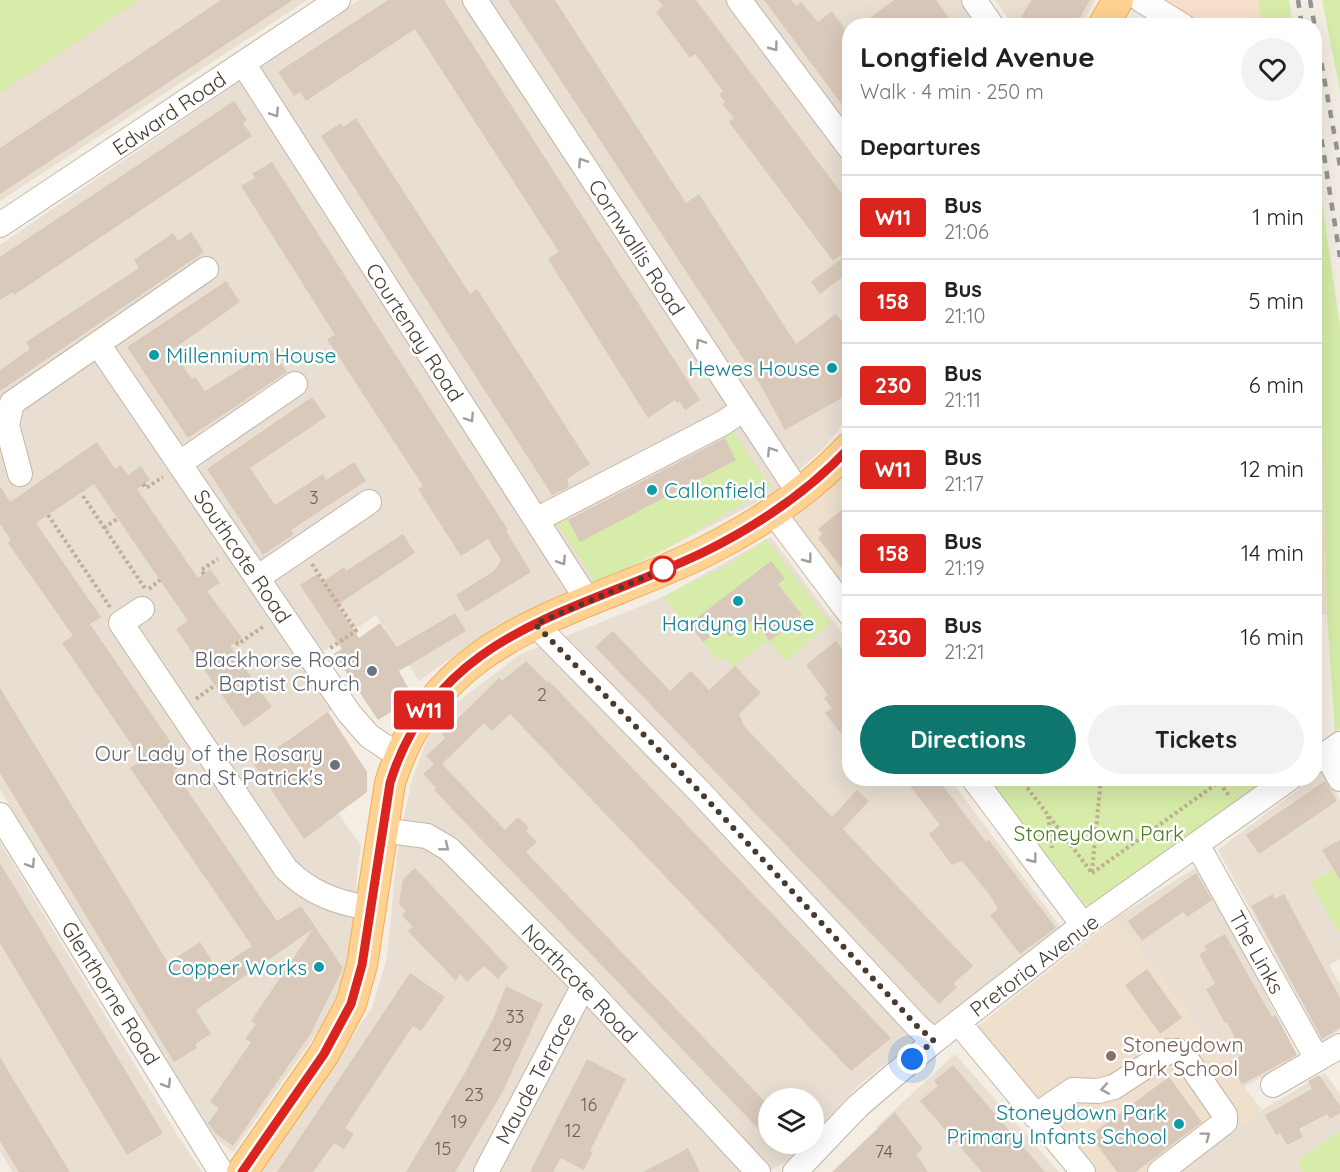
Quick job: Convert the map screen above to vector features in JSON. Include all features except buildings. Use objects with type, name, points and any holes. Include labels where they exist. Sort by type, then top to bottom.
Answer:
[{"type":"main road","points":[[1108,18],[1118,0]]},
{"type":"main road","points":[[242,1172],[311,1073],[342,1021],[362,965],[381,830],[399,756],[425,708],[447,684],[515,632],[706,551],[773,513],[842,454]]},
{"type":"street","name":"Edward Road","points":[[0,225],[338,0]]},
{"type":"street","name":"Cornwallis Road","points":[[475,0],[799,493]]},
{"type":"street","points":[[739,0],[842,138]]},
{"type":"street","points":[[974,0],[986,18]]},
{"type":"street","points":[[1141,0],[1170,18]]},
{"type":"street","name":"Courtenay Road","points":[[243,63],[588,602]]},
{"type":"street","points":[[20,474],[7,425],[12,403],[206,269]]},
{"type":"street","name":"Southcote Road","points":[[98,344],[257,578],[369,736],[399,756]]},
{"type":"street","points":[[180,463],[295,384]]},
{"type":"street","points":[[536,520],[723,423],[744,409]]},
{"type":"street","points":[[257,578],[369,502]]},
{"type":"street","points":[[773,513],[842,604]]},
{"type":"street","points":[[144,600],[121,623],[286,869],[302,885],[324,897],[370,908]]},
{"type":"street","points":[[535,624],[701,793],[917,1026],[934,1041]]},
{"type":"street","points":[[1327,753],[1340,778]]},
{"type":"street","points":[[979,786],[1083,925]]},
{"type":"street","name":"Pretoria Avenue","points":[[795,1172],[858,1106],[934,1041],[1083,925],[1197,846],[1273,786]]},
{"type":"street","name":"Glenthorne Road","points":[[0,815],[221,1172]]},
{"type":"street","name":"Northcote Road","points":[[381,830],[427,836],[444,845],[584,985],[758,1172]]},
{"type":"street","name":"The Links","points":[[1197,846],[1331,1057]]},
{"type":"street","name":"Maude Terrace","points":[[486,1172],[584,985]]},
{"type":"street","points":[[958,1022],[1083,1172]]},
{"type":"street","points":[[1035,1116],[1072,1090],[1098,1091],[1114,1088],[1169,1051],[1178,1051],[1187,1060],[1225,1116],[1225,1122],[1160,1172]]},
{"type":"street","points":[[1273,1085],[1331,1057]]},
{"type":"path","points":[[83,496],[104,528],[144,600],[160,580]]},
{"type":"path","points":[[48,515],[121,623]]},
{"type":"path","points":[[104,528],[118,518]]},
{"type":"path","points":[[302,548],[356,631],[313,659]]},
{"type":"path","points":[[236,642],[238,644],[282,614]]},
{"type":"path","points":[[1026,786],[1092,873]]},
{"type":"path","points":[[1092,873],[1100,786]]},
{"type":"path","points":[[1092,873],[1213,786]]},
{"type":"shaded area","points":[[139,0],[307,0],[0,201],[0,92]]},
{"type":"shaded area","points":[[359,0],[962,0],[976,18],[842,18],[842,425],[823,449],[769,496],[601,582],[497,625],[419,681],[376,615],[321,653],[351,697],[287,740],[361,846],[357,872],[353,967],[318,1031],[233,1152],[215,1138],[0,790],[0,245]]},
{"type":"shaded area","points":[[995,0],[1095,0],[1085,18],[1008,18]]},
{"type":"shaded area","points":[[1148,0],[1258,0],[1262,18],[1165,18]]},
{"type":"shaded area","points":[[1322,428],[1327,614],[1322,614]]},
{"type":"shaded area","points":[[842,474],[842,588],[790,521]]},
{"type":"shaded area","points":[[771,537],[842,633],[842,786],[955,786],[1061,928],[942,1018],[858,1086],[824,1122],[824,1088],[758,1088],[758,1154],[794,1154],[787,1161],[767,1172],[259,1172],[372,1008],[387,958],[397,854],[411,783],[434,720],[519,655],[661,598]]},
{"type":"shaded area","points":[[1324,770],[1340,800],[1340,865],[1310,883],[1340,934],[1340,959],[1329,965],[1340,985],[1340,1030],[1322,1041],[1218,850],[1303,786],[1322,786]]},
{"type":"shaded area","points":[[0,842],[176,1133],[202,1172],[13,1172],[0,1151]]},
{"type":"shaded area","points":[[1195,868],[1222,910],[1298,1057],[1244,1087],[1116,918]]},
{"type":"shaded area","name":"Stoneydown Park School","points":[[1116,918],[1262,1110],[1176,1172],[1094,1172],[978,1026]]},
{"type":"shaded area","points":[[955,1054],[1059,1172],[911,1172],[876,1127]]},
{"type":"shaded area","points":[[1325,1073],[1340,1094],[1340,1131],[1297,1161],[1303,1172],[1176,1172],[1262,1110]]},
{"type":"green space","points":[[0,0],[140,0],[0,93]]},
{"type":"green space","points":[[1258,0],[1289,0],[1292,18],[1262,18]]},
{"type":"green space","points":[[1322,0],[1340,0],[1340,92],[1339,86]]},
{"type":"green space","points":[[1322,202],[1340,326],[1340,729],[1335,733],[1327,614],[1322,428]]},
{"type":"green space","points":[[733,432],[771,487],[662,551],[595,582],[556,521],[564,514],[580,542],[736,460],[724,437]]},
{"type":"green space","points":[[766,539],[830,623],[786,661],[769,641],[802,615],[788,596],[779,602],[765,594],[785,579],[771,562],[689,624],[662,597],[732,563]]},
{"type":"green space","points":[[759,599],[755,622],[769,641],[733,667],[724,657],[718,661],[703,642],[722,627],[730,637],[736,633]]},
{"type":"green space","name":"Stoneydown Park","points":[[994,786],[1261,786],[1087,908]]},
{"type":"green space","points":[[1340,865],[1340,934],[1310,883]]},
{"type":"green space","points":[[1340,1131],[1340,1172],[1303,1172],[1297,1161]]},
{"type":"railway","points":[[1298,0],[1301,18]]},
{"type":"railway","points":[[1310,0],[1313,18]]},
{"type":"railway","points":[[1322,66],[1340,166]]},
{"type":"railway","points":[[1322,143],[1340,257]]},
{"type":"bus line","name":"W11","points":[[242,1172],[324,1054],[351,1004],[362,965],[390,783],[399,756],[425,708],[447,684],[515,632],[706,551],[773,513],[842,456]]},
{"type":"place","name":"Millennium House","points":[[154,355]]},
{"type":"place","name":"Hewes House","points":[[832,368]]},
{"type":"place","name":"Callonfield","points":[[652,490]]},
{"type":"place","name":"Hardyng House","points":[[738,601]]},
{"type":"place","name":"Blackhorse Road Baptist Church","points":[[372,671]]},
{"type":"place","name":"Our Lady of the Rosary and St Patrick's","points":[[335,765]]},
{"type":"place","name":"Copper Works","points":[[319,967]]},
{"type":"place","name":"Stoneydown Park School","points":[[1111,1056]]},
{"type":"place","name":"Stoneydown Park Primary Infants School","points":[[1179,1124]]},
{"type":"route","points":[[663,569],[667,568],[535,624],[701,793],[917,1026],[934,1041],[912,1059]]}]
